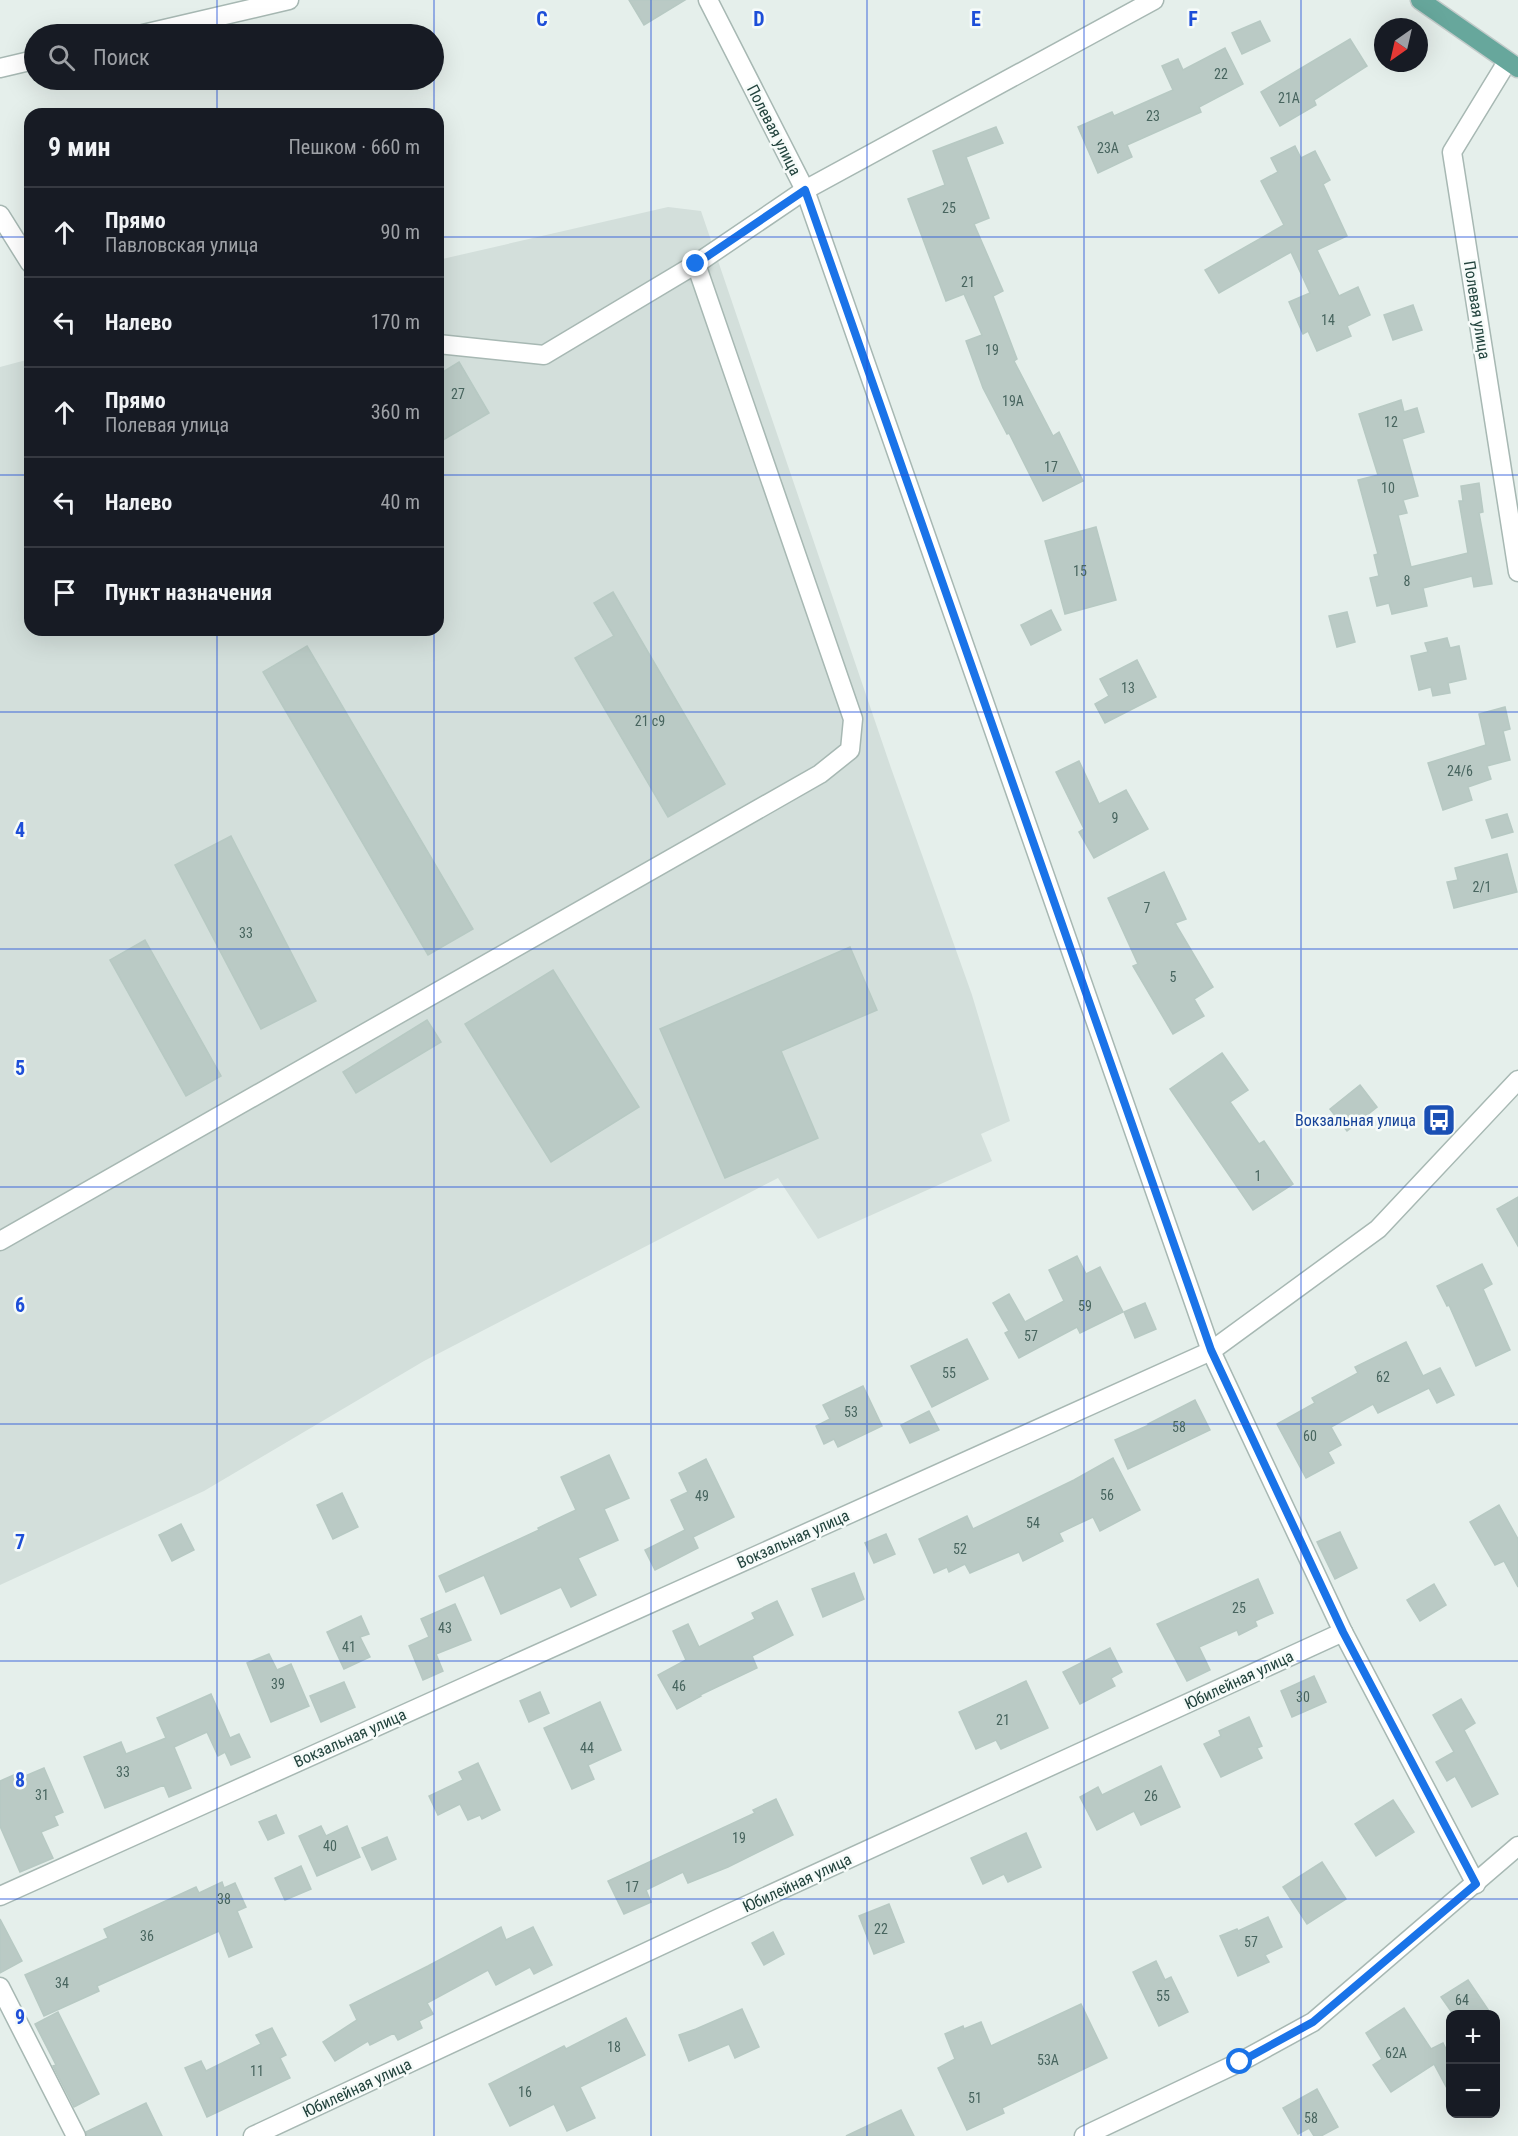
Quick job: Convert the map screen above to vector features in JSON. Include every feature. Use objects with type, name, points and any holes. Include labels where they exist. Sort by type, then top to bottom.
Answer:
[{"type":"main road","points":[[1420,0],[1513,65]]},
{"type":"street","points":[[186,24],[289,0]]},
{"type":"street","name":"Полевая улица","points":[[708,0],[805,190],[1211,1350],[1343,1632],[1476,1884]]},
{"type":"street","points":[[444,345],[544,355],[696,264],[805,190],[1154,0]]},
{"type":"street","points":[[0,68],[24,62]]},
{"type":"street","name":"Полевая улица","points":[[1513,65],[1452,152],[1518,572]]},
{"type":"street","points":[[0,215],[24,253]]},
{"type":"street","points":[[0,1240],[809,780],[850,750],[853,719],[696,264]]},
{"type":"street","name":"Вокзальная улица","points":[[0,1896],[1211,1350],[1378,1229],[1518,1080]]},
{"type":"street","name":"Юбилейная улица","points":[[253,2136],[717,1919],[1343,1632]]},
{"type":"street","points":[[1084,2136],[1240,2062],[1313,2022],[1518,1846]]},
{"type":"street","points":[[0,1987],[76,2136]]},
{"type":"shaded area","points":[[668,207],[701,211],[891,768],[972,995],[1010,1121],[981,1134],[992,1161],[818,1239],[778,1178],[424,1361],[204,1491],[0,1585],[0,367],[24,361],[24,636],[444,636],[444,259]]},
{"type":"building","points":[[629,0],[685,0],[644,25]]},
{"type":"building","points":[[1260,21],[1270,41],[1242,54],[1232,33]]},
{"type":"building","points":[[1350,39],[1367,66],[1314,100],[1316,105],[1280,126],[1261,92]]},
{"type":"building","points":[[1225,48],[1243,84],[1199,107],[1201,112],[1127,145],[1132,157],[1098,173],[1078,127],[1112,112],[1114,116],[1173,90],[1162,66],[1178,59],[1183,70]]},
{"type":"building","points":[[996,127],[1003,143],[966,157],[989,218],[974,224],[1003,291],[993,296],[1017,359],[1014,361],[1053,436],[1059,432],[1083,481],[1043,501],[1009,433],[1007,434],[983,388],[966,341],[982,335],[964,294],[946,301],[908,199],[945,185],[933,151]]},
{"type":"building","points":[[1295,146],[1301,158],[1315,151],[1330,180],[1323,184],[1347,236],[1317,250],[1339,296],[1358,287],[1370,315],[1347,326],[1351,336],[1317,351],[1308,331],[1303,334],[1289,302],[1310,293],[1291,252],[1219,293],[1205,270],[1284,225],[1261,181],[1278,172],[1271,158]]},
{"type":"building","points":[[1413,305],[1422,330],[1393,340],[1384,315]]},
{"type":"building","points":[[459,362],[489,413],[444,439],[444,371]]},
{"type":"building","points":[[1401,400],[1404,412],[1417,408],[1424,432],[1402,439],[1418,496],[1403,500],[1407,513],[1398,515],[1411,567],[1468,553],[1459,501],[1463,501],[1461,486],[1479,483],[1483,512],[1479,513],[1492,584],[1474,587],[1472,576],[1423,588],[1427,606],[1392,614],[1389,603],[1377,606],[1370,578],[1379,576],[1374,555],[1378,554],[1358,480],[1378,475],[1359,414]]},
{"type":"building","points":[[1096,527],[1116,600],[1065,614],[1045,541]]},
{"type":"building","points":[[613,592],[725,784],[668,817],[575,658],[614,636],[594,603]]},
{"type":"building","points":[[1051,610],[1061,630],[1031,645],[1021,625]]},
{"type":"building","points":[[1347,612],[1355,642],[1337,647],[1329,616]]},
{"type":"building","points":[[1447,638],[1450,648],[1459,646],[1466,679],[1448,683],[1450,693],[1433,696],[1431,687],[1419,690],[1411,656],[1428,652],[1425,643]]},
{"type":"building","points":[[307,646],[473,929],[428,955],[263,672]]},
{"type":"building","points":[[1137,660],[1156,697],[1105,723],[1095,704],[1109,696],[1100,679]]},
{"type":"building","points":[[1505,707],[1510,729],[1503,731],[1510,760],[1487,766],[1491,779],[1468,787],[1472,800],[1443,810],[1428,763],[1486,745],[1479,714]]},
{"type":"building","points":[[1079,761],[1099,804],[1126,790],[1148,829],[1094,858],[1079,832],[1084,829],[1056,772]]},
{"type":"building","points":[[1507,814],[1513,832],[1492,838],[1486,820]]},
{"type":"building","points":[[231,836],[316,1001],[261,1029],[175,865]]},
{"type":"building","points":[[1507,854],[1517,892],[1454,908],[1447,882],[1458,880],[1455,868]]},
{"type":"building","points":[[1164,872],[1186,919],[1175,923],[1213,987],[1194,999],[1204,1016],[1173,1034],[1133,966],[1138,964],[1108,898]]},
{"type":"building","points":[[145,940],[221,1076],[186,1096],[110,960]]},
{"type":"building","points":[[850,947],[877,1010],[781,1051],[818,1138],[725,1178],[660,1029]]},
{"type":"building","points":[[553,970],[639,1107],[551,1162],[465,1024]]},
{"type":"building","points":[[427,1020],[441,1042],[356,1093],[343,1072]]},
{"type":"building","points":[[1222,1053],[1248,1090],[1230,1102],[1259,1144],[1264,1141],[1293,1184],[1253,1210],[1170,1089]]},
{"type":"building","points":[[1360,1085],[1377,1107],[1347,1131],[1330,1109]]},
{"type":"building","points":[[1518,1197],[1518,1246],[1497,1209]]},
{"type":"building","points":[[1077,1256],[1086,1274],[1100,1267],[1123,1312],[1080,1333],[1077,1327],[1019,1358],[1005,1333],[1009,1331],[993,1303],[1009,1294],[1025,1322],[1064,1301],[1049,1270]]},
{"type":"building","points":[[1482,1264],[1492,1284],[1483,1289],[1510,1350],[1476,1366],[1449,1305],[1447,1306],[1437,1286]]},
{"type":"building","points":[[1145,1303],[1156,1329],[1135,1338],[1124,1312]]},
{"type":"building","points":[[967,1339],[988,1379],[932,1407],[911,1366]]},
{"type":"building","points":[[1406,1342],[1423,1376],[1440,1368],[1454,1395],[1437,1403],[1429,1388],[1378,1413],[1373,1404],[1331,1427],[1341,1445],[1328,1452],[1334,1463],[1306,1478],[1277,1424],[1315,1403],[1312,1398],[1358,1373],[1355,1367]]},
{"type":"building","points":[[863,1386],[882,1426],[838,1447],[834,1439],[824,1444],[816,1426],[830,1419],[823,1405]]},
{"type":"building","points":[[1195,1400],[1210,1430],[1128,1469],[1115,1440]]},
{"type":"building","points":[[929,1411],[939,1430],[910,1443],[901,1425]]},
{"type":"building","points":[[609,1455],[629,1498],[604,1509],[618,1540],[578,1558],[596,1595],[571,1607],[561,1587],[501,1614],[484,1575],[446,1592],[439,1576],[539,1530],[538,1528],[576,1510],[561,1477]]},
{"type":"building","points":[[1113,1458],[1140,1510],[1100,1531],[1093,1517],[1059,1533],[1063,1541],[1023,1561],[1019,1552],[970,1573],[965,1564],[949,1572],[947,1567],[934,1573],[919,1539],[967,1516],[973,1529],[1074,1480]]},
{"type":"building","points":[[706,1459],[734,1517],[693,1537],[698,1548],[655,1570],[645,1550],[685,1530],[671,1500],[688,1492],[679,1473]]},
{"type":"building","points":[[342,1493],[358,1527],[333,1539],[317,1505]]},
{"type":"building","points":[[1499,1505],[1518,1539],[1518,1587],[1504,1561],[1495,1565],[1470,1522]]},
{"type":"building","points":[[181,1524],[194,1550],[172,1561],[159,1535]]},
{"type":"building","points":[[1340,1532],[1357,1568],[1335,1579],[1317,1542]]},
{"type":"building","points":[[886,1534],[895,1554],[874,1563],[865,1543]]},
{"type":"building","points":[[854,1573],[864,1599],[823,1617],[812,1589]]},
{"type":"building","points":[[1258,1579],[1273,1613],[1255,1621],[1257,1626],[1239,1635],[1237,1630],[1199,1647],[1210,1670],[1187,1681],[1157,1624]]},
{"type":"building","points":[[1434,1584],[1446,1605],[1420,1621],[1407,1600]]},
{"type":"building","points":[[777,1601],[793,1635],[752,1656],[757,1668],[700,1695],[677,1709],[658,1675],[686,1660],[673,1631],[688,1624],[699,1647],[755,1619],[752,1613]]},
{"type":"building","points":[[455,1604],[471,1640],[436,1654],[443,1671],[423,1680],[409,1646],[429,1637],[421,1619]]},
{"type":"building","points":[[361,1616],[369,1634],[360,1637],[370,1657],[344,1669],[327,1632]]},
{"type":"building","points":[[1110,1648],[1122,1672],[1111,1678],[1115,1686],[1080,1704],[1063,1672]]},
{"type":"building","points":[[269,1654],[277,1670],[291,1664],[309,1706],[271,1722],[247,1663]]},
{"type":"building","points":[[1314,1676],[1326,1702],[1292,1717],[1281,1691]]},
{"type":"building","points":[[1026,1681],[1048,1728],[1001,1749],[996,1740],[976,1749],[959,1712]]},
{"type":"building","points":[[344,1682],[355,1707],[321,1722],[310,1696]]},
{"type":"building","points":[[540,1692],[549,1713],[529,1722],[520,1701]]},
{"type":"building","points":[[211,1694],[230,1738],[239,1734],[250,1757],[231,1765],[225,1752],[218,1756],[207,1732],[174,1747],[191,1788],[169,1797],[164,1785],[105,1808],[84,1757],[121,1742],[126,1754],[166,1738],[157,1718]]},
{"type":"building","points":[[1461,1699],[1475,1723],[1464,1730],[1498,1794],[1472,1807],[1455,1776],[1447,1781],[1436,1762],[1454,1752],[1433,1715]]},
{"type":"building","points":[[600,1702],[621,1750],[588,1765],[594,1779],[572,1789],[544,1728]]},
{"type":"building","points":[[1249,1717],[1262,1746],[1257,1748],[1262,1758],[1221,1777],[1204,1744],[1221,1736],[1219,1731]]},
{"type":"building","points":[[478,1763],[500,1810],[482,1819],[480,1815],[468,1820],[460,1804],[438,1815],[429,1796],[463,1780],[459,1772]]},
{"type":"building","points":[[1161,1766],[1180,1807],[1141,1825],[1134,1811],[1097,1830],[1080,1797],[1098,1787],[1102,1795]]},
{"type":"building","points":[[44,1768],[63,1812],[54,1816],[58,1825],[41,1832],[53,1858],[20,1872],[0,1826],[0,1781],[16,1774],[18,1779]]},
{"type":"building","points":[[776,1799],[793,1835],[728,1867],[688,1883],[683,1872],[646,1890],[651,1902],[624,1914],[608,1881],[755,1813],[753,1810]]},
{"type":"building","points":[[1393,1800],[1414,1832],[1376,1856],[1355,1824]]},
{"type":"building","points":[[276,1815],[284,1833],[268,1840],[259,1822]]},
{"type":"building","points":[[321,1826],[326,1836],[347,1826],[360,1857],[317,1876],[299,1836]]},
{"type":"building","points":[[1026,1833],[1041,1867],[1008,1882],[1004,1874],[983,1884],[971,1858]]},
{"type":"building","points":[[387,1837],[396,1859],[372,1870],[362,1848]]},
{"type":"building","points":[[1322,1862],[1346,1899],[1307,1924],[1283,1887]]},
{"type":"building","points":[[301,1866],[311,1889],[285,1900],[275,1878]]},
{"type":"building","points":[[222,1882],[224,1888],[235,1883],[246,1907],[237,1911],[252,1947],[229,1957],[219,1931],[97,1986],[99,1991],[44,2016],[25,1975],[108,1938],[104,1929],[196,1887],[199,1893]]},
{"type":"building","points":[[889,1904],[904,1942],[874,1954],[859,1916]]},
{"type":"building","points":[[1268,1917],[1282,1947],[1265,1955],[1269,1962],[1238,1976],[1220,1936],[1237,1929],[1238,1931]]},
{"type":"building","points":[[0,1919],[22,1961],[0,1973]]},
{"type":"building","points":[[501,1927],[506,1940],[533,1927],[552,1965],[534,1974],[530,1967],[496,1985],[488,1970],[427,2003],[433,2014],[419,2021],[422,2028],[398,2040],[394,2033],[370,2045],[368,2041],[335,2061],[323,2042],[357,2020],[350,2005]]},
{"type":"building","points":[[773,1932],[784,1954],[764,1965],[752,1943]]},
{"type":"building","points":[[1156,1961],[1165,1980],[1171,1977],[1188,2012],[1159,2026],[1133,1972]]},
{"type":"building","points":[[1468,1980],[1488,2010],[1450,2010],[1441,1997]]},
{"type":"building","points":[[1081,2004],[1107,2058],[1002,2108],[1004,2113],[967,2130],[938,2068],[955,2059],[945,2034],[963,2026],[964,2029],[981,2022],[991,2046]]},
{"type":"building","points":[[1404,2008],[1431,2049],[1443,2043],[1446,2049],[1446,2086],[1434,2064],[1391,2092],[1373,2065],[1382,2059],[1366,2033]]},
{"type":"building","points":[[742,2009],[759,2047],[735,2058],[729,2044],[689,2061],[679,2035]]},
{"type":"building","points":[[58,2012],[99,2094],[74,2107],[35,2024]]},
{"type":"building","points":[[626,2018],[645,2055],[580,2087],[595,2118],[567,2131],[554,2104],[510,2126],[489,2084],[564,2046],[566,2049]]},
{"type":"building","points":[[272,2028],[286,2055],[280,2058],[290,2078],[207,2117],[185,2068],[201,2061],[206,2071],[261,2044],[256,2035]]},
{"type":"building","points":[[1317,2089],[1338,2127],[1321,2136],[1314,2136],[1309,2128],[1298,2134],[1283,2108]]},
{"type":"building","points":[[146,2103],[162,2136],[87,2136],[86,2132]]},
{"type":"building","points":[[901,2110],[914,2136],[846,2136]]},
{"type":"place","name":"Вокзальная улица","points":[[1439,1120]]},
{"type":"route","points":[[696,264],[805,190],[1211,1350],[1343,1632],[1476,1884],[1313,2022],[1240,2062]]}]
